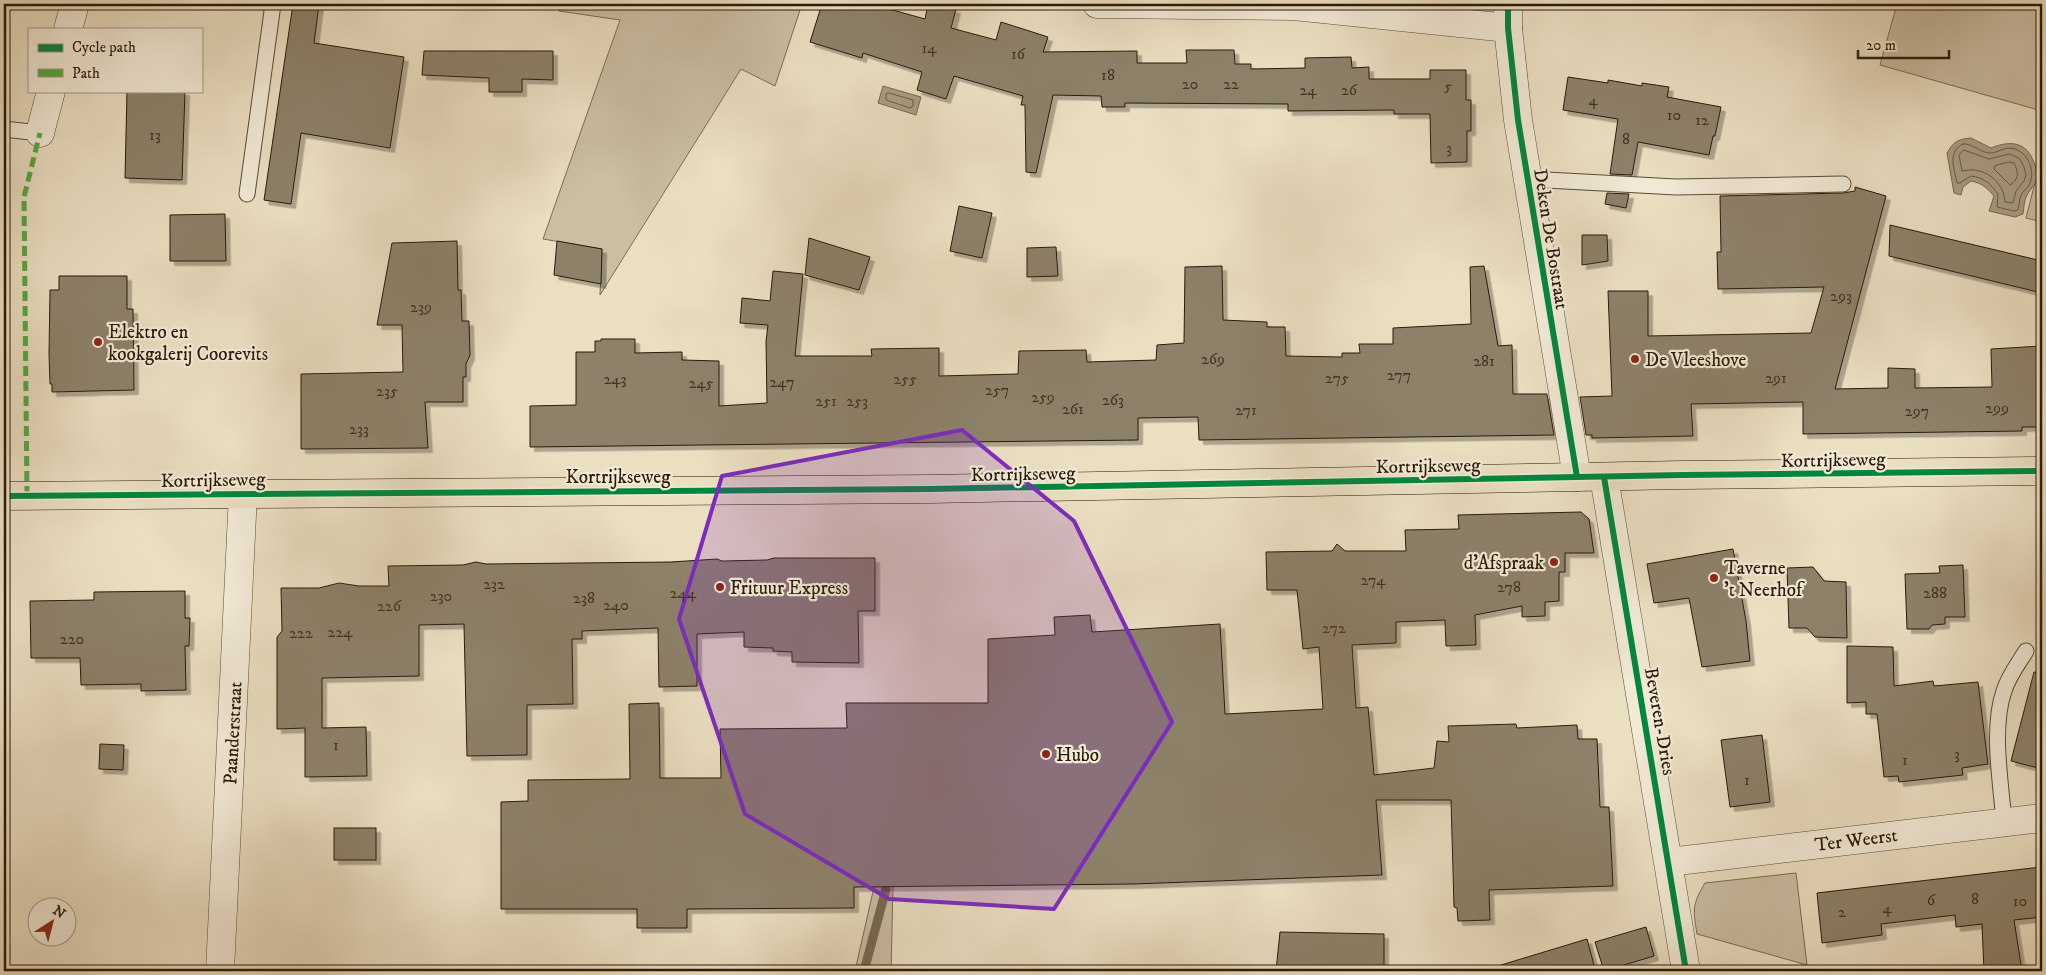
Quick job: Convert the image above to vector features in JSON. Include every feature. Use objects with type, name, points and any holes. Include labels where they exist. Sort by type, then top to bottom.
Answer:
[{"type":"main road","name":"Kortrijkseweg","points":[[4,496],[930,489],[2042,471]]},
{"type":"street","points":[[68,28],[75,4]]},
{"type":"street","points":[[1097,4],[1294,6],[1508,16]]},
{"type":"street","name":"Deken De Bostraat","points":[[1508,16],[1518,120],[1528,179],[1591,477]]},
{"type":"street","points":[[40,133],[51,92]]},
{"type":"street","name":"Beveren-Dries","points":[[1591,477],[1669,862],[1686,971]]},
{"type":"street","name":"Paanderstraat","points":[[220,971],[243,494]]},
{"type":"street","name":"Ter Weerst","points":[[1669,862],[2042,818]]},
{"type":"lane","points":[[247,194],[273,4]]},
{"type":"lane","points":[[4,129],[40,133]]},
{"type":"lane","points":[[1528,179],[1676,187],[1843,184]]},
{"type":"lane","points":[[2004,822],[1998,710],[2004,689],[2026,651]]},
{"type":"highlighted area","points":[[962,430],[1074,521],[1172,722],[1054,909],[889,899],[745,814],[679,619],[722,476]]},
{"type":"shaded area","points":[[561,4],[802,4],[775,86],[741,69],[600,295],[602,249],[543,239],[620,20],[559,11]]},
{"type":"shaded area","points":[[1897,4],[2042,4],[2042,111],[1880,65]]},
{"type":"shaded area","points":[[2042,155],[2042,222],[2026,218]]},
{"type":"shaded area","points":[[1796,873],[1807,965],[1697,934],[1695,907],[1705,883]]},
{"type":"shaded area","points":[[893,886],[891,971],[855,971],[874,887]]},
{"type":"water","points":[[883,86],[921,97],[916,115],[878,103]]},
{"type":"water","points":[[1971,138],[1991,148],[2002,144],[2018,145],[2023,147],[2031,156],[2036,167],[2037,178],[2026,197],[2023,214],[2015,217],[1989,211],[1994,196],[1984,186],[1975,182],[1971,181],[1963,187],[1961,195],[1954,193],[1947,153],[1956,142]]},
{"type":"building","points":[[293,4],[319,4],[314,43],[404,57],[390,148],[301,133],[291,204],[264,200]]},
{"type":"building","points":[[822,4],[871,4],[925,19],[928,4],[938,4],[956,9],[951,28],[996,40],[1001,22],[1048,37],[1043,52],[1137,51],[1137,63],[1187,63],[1186,50],[1234,50],[1235,64],[1251,64],[1251,69],[1305,68],[1305,58],[1351,57],[1352,68],[1369,67],[1369,79],[1430,79],[1430,70],[1466,70],[1466,100],[1471,100],[1471,131],[1467,131],[1467,162],[1431,163],[1430,114],[1394,114],[1394,110],[1288,111],[1288,104],[1125,103],[1125,107],[1102,107],[1101,96],[1053,95],[1036,173],[1026,172],[1025,105],[1021,105],[1023,96],[954,76],[946,99],[917,90],[922,72],[863,53],[862,58],[810,42]]},
{"type":"building","points":[[424,51],[553,51],[553,80],[522,79],[522,92],[489,92],[489,78],[422,75]]},
{"type":"building","points":[[1568,77],[1608,83],[1608,80],[1642,86],[1642,83],[1669,87],[1667,97],[1721,107],[1709,155],[1638,142],[1632,175],[1610,174],[1618,119],[1563,110]]},
{"type":"building","points":[[127,92],[185,92],[182,180],[125,178]]},
{"type":"building","points":[[1855,187],[1886,196],[1835,389],[1888,388],[1888,368],[1915,369],[1915,388],[1992,387],[1991,349],[2042,346],[2042,427],[2022,427],[2022,431],[1803,434],[1803,402],[1691,404],[1693,436],[1592,438],[1592,435],[1586,435],[1580,397],[1612,396],[1608,291],[1648,291],[1648,336],[1811,333],[1824,287],[1718,289],[1717,252],[1721,252],[1720,196],[1843,193],[1855,191]]},
{"type":"building","points":[[1607,193],[1629,194],[1626,208],[1605,204]]},
{"type":"building","points":[[959,206],[992,213],[982,258],[950,251]]},
{"type":"building","points":[[225,214],[226,261],[170,261],[170,215]]},
{"type":"building","points":[[1890,225],[2042,261],[2042,293],[1889,256]]},
{"type":"building","points":[[1582,235],[1607,235],[1608,261],[1582,265]]},
{"type":"building","points":[[809,238],[870,257],[859,290],[805,275]]},
{"type":"building","points":[[457,241],[458,290],[461,290],[462,321],[469,321],[470,355],[466,364],[466,377],[463,377],[463,402],[425,402],[428,448],[301,449],[301,374],[403,372],[402,325],[377,325],[392,243]]},
{"type":"building","points":[[557,241],[602,249],[601,284],[554,275]]},
{"type":"building","points":[[1056,247],[1058,276],[1027,277],[1027,248]]},
{"type":"building","points":[[1222,266],[1223,320],[1267,322],[1267,327],[1285,327],[1286,356],[1342,357],[1342,353],[1360,353],[1359,344],[1393,344],[1393,328],[1471,324],[1470,267],[1484,266],[1498,346],[1512,345],[1513,394],[1547,394],[1554,435],[1199,440],[1198,417],[1138,418],[1138,440],[530,447],[530,406],[576,405],[576,352],[595,352],[595,341],[601,341],[601,339],[635,339],[635,353],[682,352],[682,360],[719,361],[719,406],[767,403],[766,341],[768,325],[740,323],[742,298],[770,301],[773,271],[803,274],[795,356],[872,356],[871,349],[939,348],[939,376],[1018,374],[1019,351],[1086,350],[1087,362],[1156,360],[1157,345],[1184,343],[1185,267]]},
{"type":"building","name":"Elektro en kookgalerij Coorevits","points":[[59,276],[127,276],[127,309],[133,309],[134,390],[52,392],[49,354],[50,290],[59,290]]},
{"type":"building","name":"Hubo","points":[[1581,512],[1589,519],[1594,553],[1565,553],[1565,572],[1559,572],[1559,601],[1545,602],[1545,616],[1522,617],[1522,606],[1475,615],[1476,645],[1446,646],[1445,620],[1396,622],[1396,643],[1352,645],[1356,708],[1368,707],[1374,775],[1434,768],[1437,741],[1449,742],[1448,726],[1516,724],[1517,728],[1577,725],[1578,739],[1597,739],[1600,807],[1609,807],[1613,886],[1489,890],[1490,920],[1458,921],[1457,908],[1454,907],[1451,800],[1376,800],[1382,875],[1133,884],[854,887],[854,908],[687,909],[687,928],[637,928],[637,909],[501,909],[501,802],[528,801],[528,780],[630,779],[629,704],[659,703],[660,778],[721,778],[720,729],[847,728],[846,703],[988,703],[988,639],[1055,635],[1054,617],[1090,615],[1092,632],[1220,624],[1225,714],[1323,709],[1319,647],[1303,649],[1297,590],[1267,590],[1266,552],[1332,551],[1337,544],[1345,551],[1406,551],[1405,530],[1459,529],[1458,515]]},
{"type":"building","points":[[1733,549],[1746,621],[1750,661],[1702,667],[1689,598],[1654,603],[1647,564]]},
{"type":"building","points":[[774,558],[875,558],[875,611],[858,611],[859,663],[792,662],[792,652],[773,651],[773,648],[744,647],[744,632],[697,634],[697,686],[659,687],[658,628],[582,631],[582,639],[572,639],[573,704],[527,705],[527,755],[467,756],[464,624],[419,625],[419,676],[322,678],[322,728],[366,727],[367,776],[305,777],[305,728],[277,729],[277,637],[282,631],[281,588],[319,588],[339,583],[359,586],[389,586],[388,566],[463,565],[476,562],[486,564],[671,562],[717,559],[722,561],[767,560]]},
{"type":"building","points":[[1963,565],[1965,617],[1945,617],[1945,624],[1932,625],[1929,629],[1907,629],[1905,574],[1940,573],[1939,566]]},
{"type":"building","points":[[1813,567],[1824,581],[1846,582],[1847,638],[1815,637],[1807,628],[1789,628],[1787,568]]},
{"type":"building","points":[[185,591],[185,618],[190,618],[189,646],[185,646],[186,690],[141,691],[141,684],[81,685],[80,658],[31,658],[30,601],[94,600],[94,592]]},
{"type":"building","points":[[1847,646],[1893,647],[1894,686],[1933,681],[1934,686],[1978,682],[1988,764],[1962,768],[1963,775],[1899,782],[1898,776],[1884,777],[1877,714],[1866,714],[1866,702],[1847,703]]},
{"type":"building","points":[[2034,672],[2042,673],[2042,751],[2038,768],[2011,761]]},
{"type":"building","points":[[1762,735],[1770,802],[1730,807],[1721,740]]},
{"type":"building","points":[[100,744],[124,745],[123,770],[99,769]]},
{"type":"building","points":[[334,828],[376,828],[376,860],[334,860]]},
{"type":"building","points":[[2041,867],[2042,917],[2014,920],[2022,971],[1984,971],[1982,924],[1956,927],[1955,915],[1881,924],[1882,935],[1822,943],[1817,893]]},
{"type":"building","points":[[1646,927],[1654,956],[1604,971],[1595,942]]},
{"type":"building","points":[[1280,932],[1384,934],[1384,971],[1276,971]]},
{"type":"building","points":[[1587,939],[1594,965],[1575,971],[1502,971],[1501,965]]},
{"type":"waterway","points":[[864,971],[886,889]]},
{"type":"marked path","points":[[27,496],[24,197],[40,133]]},
{"type":"cycle path","points":[[1508,4],[1508,28],[1518,120],[1577,477]]},
{"type":"cycle path","points":[[4,496],[930,489],[1682,475],[2042,471]]},
{"type":"cycle path","points":[[1604,477],[1686,971]]},
{"type":"place","name":"Elektro en kookgalerij Coorevits","points":[[98,342]]},
{"type":"place","name":"De Vleeshove","points":[[1635,359]]},
{"type":"place","name":"d'Afspraak","points":[[1554,562]]},
{"type":"place","name":"Taverne 't Neerhof","points":[[1714,578]]},
{"type":"place","name":"Frituur Express","points":[[720,587]]},
{"type":"place","name":"Hubo","points":[[1046,754]]}]
